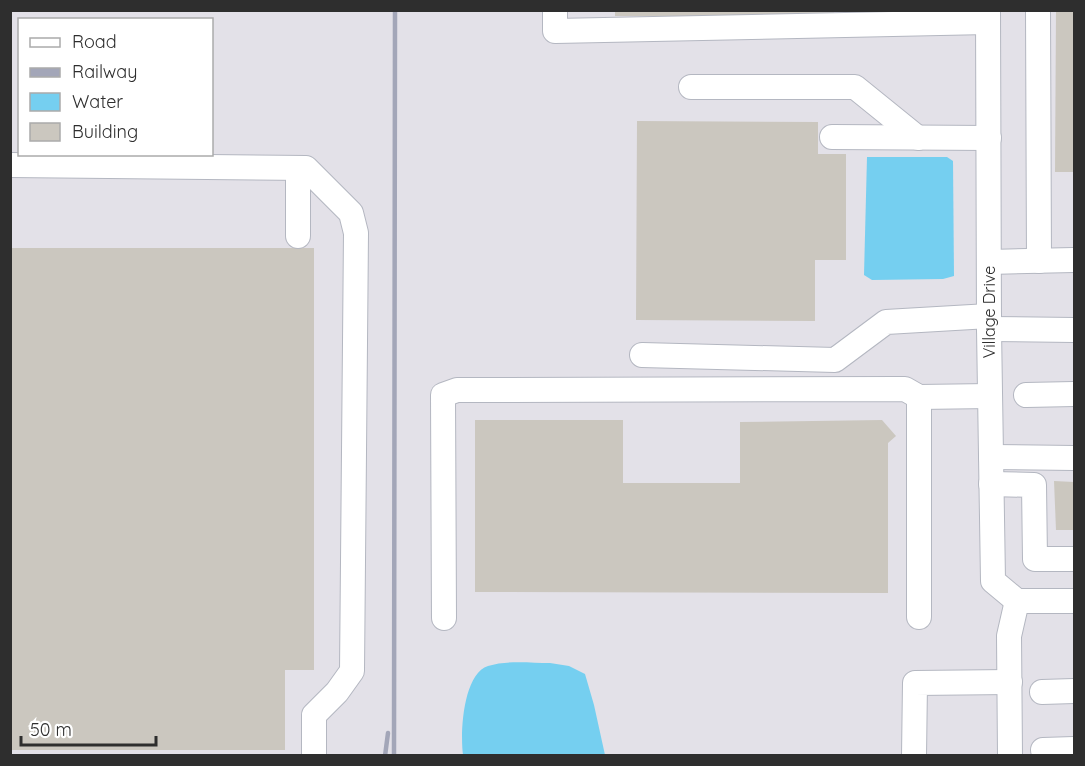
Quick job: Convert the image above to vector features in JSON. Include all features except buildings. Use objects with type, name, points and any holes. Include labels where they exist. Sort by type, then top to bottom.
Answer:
[{"type":"street","points":[[555,10],[555,31],[988,16]]},
{"type":"street","points":[[1038,10],[1039,261]]},
{"type":"street","name":"Village Drive","points":[[988,16],[993,581],[1017,601]]},
{"type":"street","points":[[691,87],[855,87],[918,138]]},
{"type":"street","points":[[832,137],[989,138]]},
{"type":"street","points":[[10,165],[306,168],[351,213],[356,233],[352,671],[337,692],[314,716],[314,756]]},
{"type":"street","points":[[298,168],[298,236]]},
{"type":"street","points":[[989,262],[1074,260]]},
{"type":"street","points":[[642,355],[835,360],[886,322],[989,323],[1074,330]]},
{"type":"street","points":[[444,618],[443,395],[457,390],[905,388],[919,397],[990,396]]},
{"type":"street","points":[[1026,395],[1074,394]]},
{"type":"street","points":[[919,397],[919,617]]},
{"type":"street","points":[[991,457],[1074,458]]},
{"type":"street","points":[[991,484],[1034,484],[1035,559],[1074,560]]},
{"type":"street","points":[[1010,756],[1009,636],[1017,601],[1074,601]]},
{"type":"street","points":[[914,756],[915,683],[1010,682]]},
{"type":"street","points":[[1042,692],[1074,691]]},
{"type":"street","points":[[1043,750],[1074,748]]},
{"type":"shaded area","points":[[11,11],[1074,11],[1074,755],[11,755]]},
{"type":"water","points":[[867,157],[947,157],[953,161],[954,276],[943,279],[872,280],[864,275]]},
{"type":"water","points":[[503,663],[550,663],[569,666],[585,674],[605,755],[463,755],[462,733],[465,705],[473,680],[480,671],[488,666]]},
{"type":"railway","points":[[394,756],[395,10]]},
{"type":"railway","points":[[385,756],[388,733]]}]
